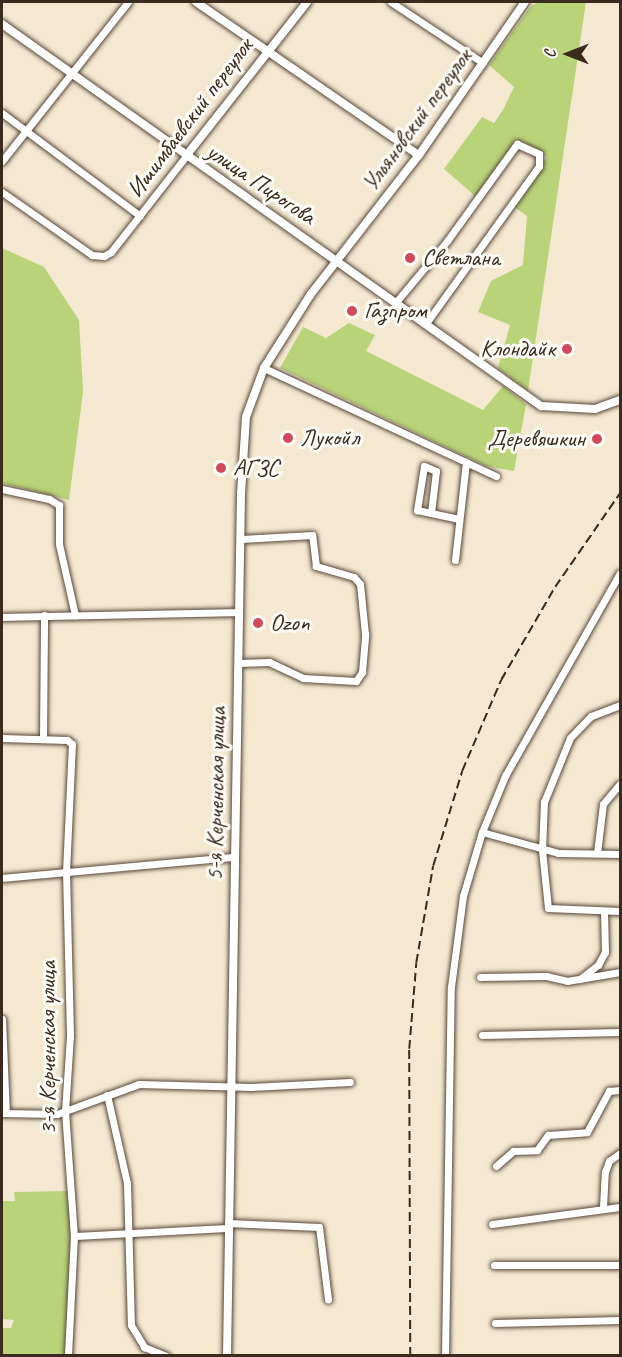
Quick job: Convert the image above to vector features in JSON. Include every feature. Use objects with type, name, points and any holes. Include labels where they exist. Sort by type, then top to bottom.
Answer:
[{"type":"main road","points":[[196,2],[419,154]]},
{"type":"main road","name":"Ишимбаевский переулок","points":[[186,156],[267,49],[307,2]]},
{"type":"main road","name":"Ульяновский переулок","points":[[337,260],[419,154],[525,2]]},
{"type":"main road","name":"улица Пирогова","points":[[2,24],[530,399],[550,409],[595,409],[621,400]]},
{"type":"main road","name":"5-я Керченская улица","points":[[227,1356],[243,440],[246,417],[264,368],[337,260]]},
{"type":"street","points":[[2,161],[69,73],[128,2]]},
{"type":"street","points":[[391,2],[483,63]]},
{"type":"street","points":[[2,113],[140,216]]},
{"type":"street","points":[[396,302],[447,242],[517,144],[539,154],[539,166],[426,323]]},
{"type":"street","name":"Ишимбаевский переулок","points":[[2,192],[92,255],[104,256],[111,252],[186,156]]},
{"type":"street","points":[[264,368],[496,476]]},
{"type":"street","points":[[454,560],[466,462]]},
{"type":"street","points":[[431,513],[436,471],[424,466],[417,510],[431,513],[459,519]]},
{"type":"street","points":[[2,489],[49,499],[59,505],[59,544],[75,615]]},
{"type":"street","points":[[238,663],[269,662],[308,679],[356,681],[362,672],[365,634],[360,584],[354,577],[316,566],[312,535],[241,539]]},
{"type":"street","points":[[445,1356],[451,987],[463,896],[482,832],[505,776],[621,573]]},
{"type":"street","points":[[2,617],[239,612]]},
{"type":"street","points":[[2,738],[43,739],[44,615]]},
{"type":"street","points":[[621,705],[591,716],[570,738],[544,802],[542,850],[545,904],[548,908],[621,911]]},
{"type":"street","name":"3-я Керченская улица","points":[[43,739],[70,741],[66,871],[70,1036],[65,1111],[74,1236],[68,1356]]},
{"type":"street","points":[[597,853],[603,804],[621,784]]},
{"type":"street","points":[[482,832],[542,850],[621,854]]},
{"type":"street","points":[[2,878],[234,857]]},
{"type":"street","points":[[578,981],[602,959],[604,911]]},
{"type":"street","points":[[480,977],[546,976],[578,981],[621,972]]},
{"type":"street","points":[[2,1019],[4,1113],[65,1111],[139,1084],[231,1087],[350,1082]]},
{"type":"street","points":[[482,1035],[621,1032]]},
{"type":"street","points":[[496,1166],[513,1151],[537,1150],[548,1135],[587,1132],[609,1091],[621,1090]]},
{"type":"street","points":[[107,1095],[127,1183],[131,1325],[144,1347],[166,1356]]},
{"type":"street","points":[[603,1207],[605,1172],[609,1161],[621,1153]]},
{"type":"street","points":[[492,1224],[603,1207],[621,1207]]},
{"type":"street","points":[[74,1236],[228,1226],[319,1227],[328,1299]]},
{"type":"street","points":[[494,1265],[621,1265]]},
{"type":"street","points":[[495,1323],[621,1320]]},
{"type":"green space","points":[[539,2],[586,2],[528,391],[498,368],[510,325],[478,312],[491,281],[523,265],[527,216],[513,206],[547,157],[522,141],[517,144],[481,201],[444,169],[482,117],[494,123],[503,110],[514,87],[489,65],[531,6]]},
{"type":"green space","points":[[2,248],[44,267],[79,320],[83,392],[69,500],[2,483]]},
{"type":"green space","points":[[349,323],[375,335],[366,351],[483,410],[503,386],[526,404],[514,471],[486,466],[280,368],[303,327],[326,338]]},
{"type":"green space","points":[[71,1191],[68,1355],[2,1355],[2,1328],[11,1328],[14,1320],[2,1319],[2,1201],[15,1201],[14,1192]]},
{"type":"railway","points":[[410,1356],[409,1049],[416,963],[433,866],[462,771],[501,680],[555,587],[620,493]]},
{"type":"place","name":"Светлана","points":[[410,258]]},
{"type":"place","name":"Газпром","points":[[352,311]]},
{"type":"place","name":"Клондайк","points":[[567,349]]},
{"type":"place","name":"Лукойл","points":[[288,438]]},
{"type":"place","name":"Деревяшкин","points":[[597,439]]},
{"type":"place","name":"АГЗС","points":[[221,468]]},
{"type":"place","name":"Ozon","points":[[258,623]]}]
